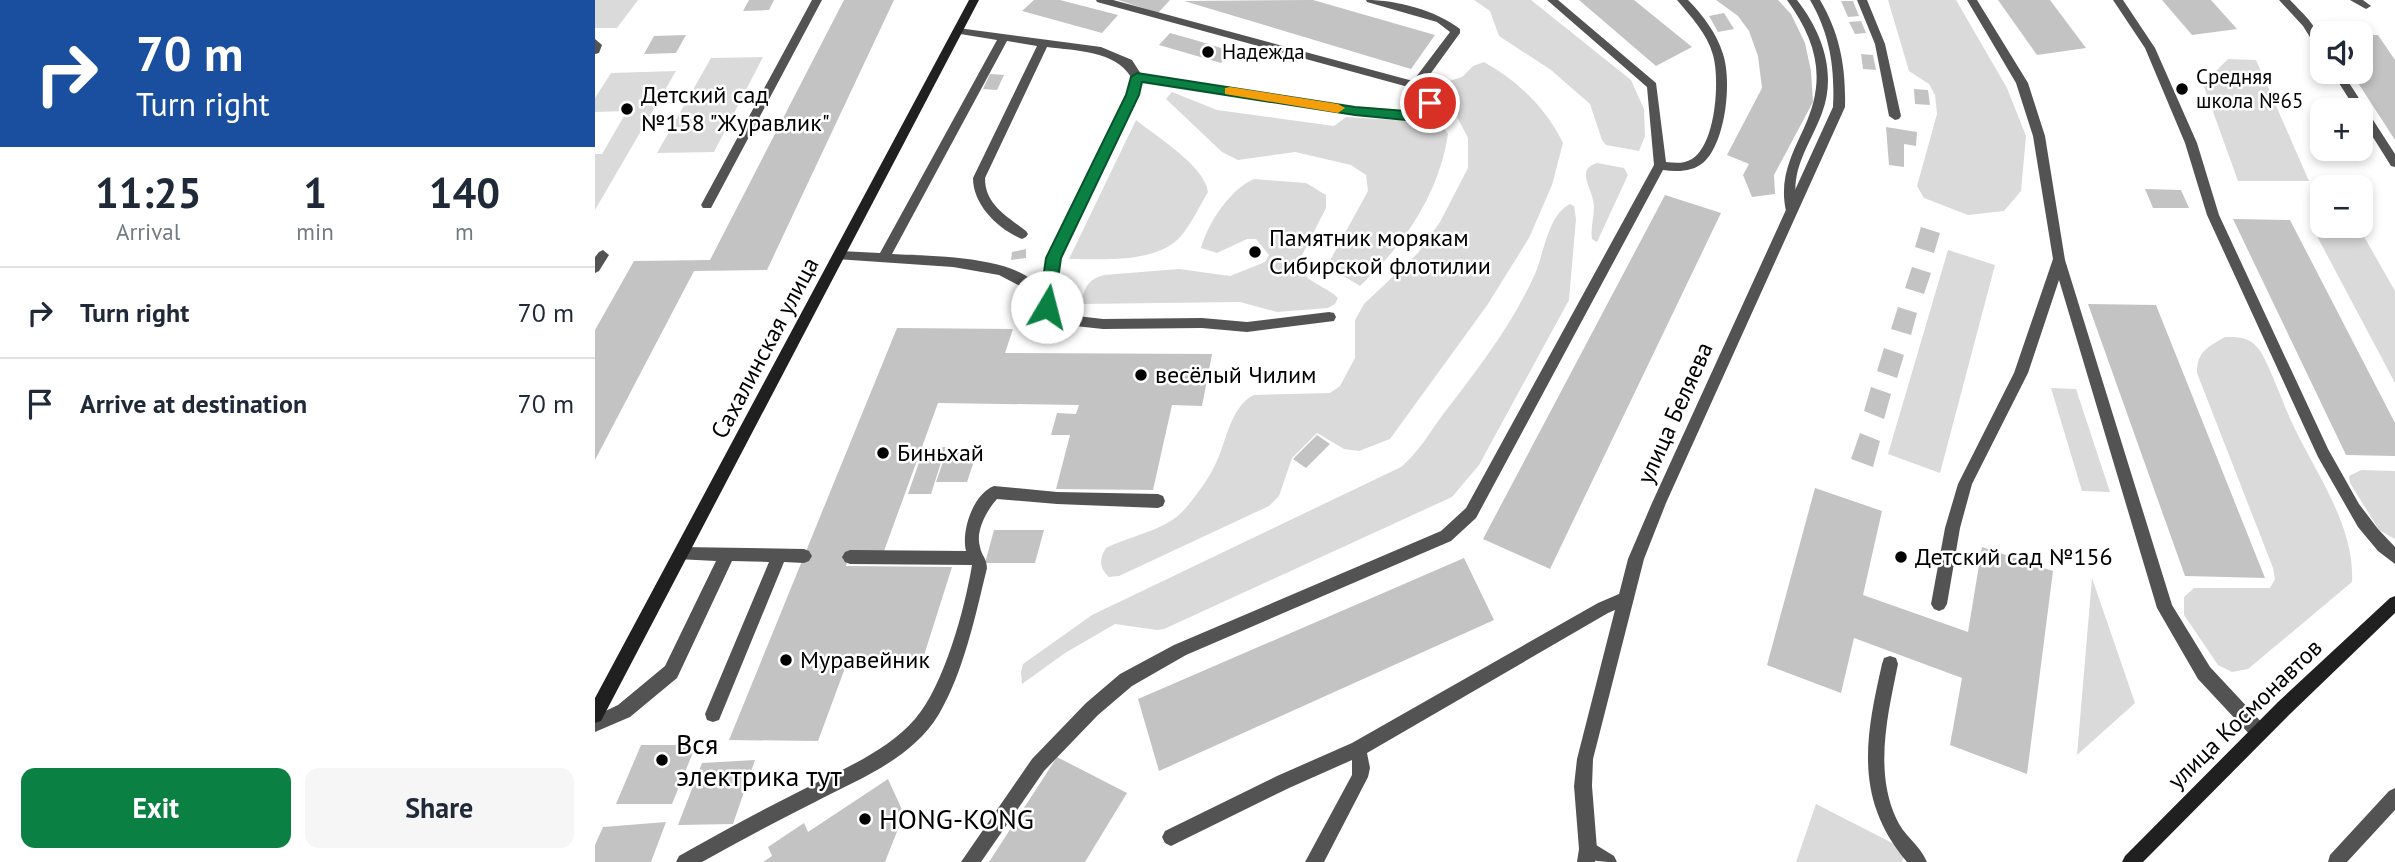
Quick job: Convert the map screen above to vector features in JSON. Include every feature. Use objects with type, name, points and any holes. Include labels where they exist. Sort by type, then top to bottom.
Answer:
[{"type":"main road","name":"Сахалинская улица","points":[[595,715],[974,0]]},
{"type":"main road","name":"улица Космонавтов","points":[[2131,862],[2259,732],[2395,603]]},
{"type":"street","points":[[708,205],[817,0]]},
{"type":"street","points":[[1101,0],[1416,85],[1427,91],[1430,103],[1420,111],[1406,116],[1355,111],[1137,77]]},
{"type":"street","points":[[1371,0],[1441,20],[1456,32],[1416,85]]},
{"type":"street","points":[[970,862],[1038,765],[1092,709],[1126,680],[1180,650],[1446,536],[1471,513],[1660,165],[1652,86],[1552,0]]},
{"type":"street","points":[[1660,165],[1681,167],[1695,163],[1704,155],[1721,98],[1718,54],[1709,36],[1682,0]]},
{"type":"street","points":[[1792,0],[1813,34],[1823,74],[1822,99],[1791,169],[1787,197],[1792,211]]},
{"type":"street","name":"улица Беляева","points":[[1587,856],[1583,786],[1585,759],[1636,559],[1839,107],[1842,69],[1834,41],[1815,0]]},
{"type":"street","points":[[1862,0],[1880,44],[1895,116]]},
{"type":"street","points":[[1972,0],[2022,83],[2039,136],[2059,260],[2165,608],[2204,673],[2259,732]]},
{"type":"street","points":[[2118,0],[2132,18],[2155,59],[2190,142],[2213,215],[2323,453],[2341,488],[2375,540],[2395,557]]},
{"type":"street","points":[[2284,0],[2310,29]]},
{"type":"street","points":[[2355,0],[2366,6]]},
{"type":"street","points":[[958,31],[1101,51],[1128,63],[1137,77],[1132,95],[1053,258],[1047,307]]},
{"type":"street","points":[[884,258],[1004,37]]},
{"type":"street","points":[[595,43],[595,50]]},
{"type":"street","points":[[1022,234],[989,209],[978,195],[979,178],[1044,43]]},
{"type":"street","points":[[2345,84],[2395,163]]},
{"type":"street","points":[[595,268],[603,255]]},
{"type":"street","points":[[840,256],[953,262],[1001,271],[1027,283],[1047,307],[1075,321],[1103,324],[1202,323],[1247,327],[1329,317]]},
{"type":"street","points":[[1939,604],[1956,512],[1965,483],[1992,424],[2015,386],[2059,260]]},
{"type":"street","points":[[685,862],[868,764],[914,733],[940,694],[980,564],[972,544],[986,499],[994,492],[1063,498],[1158,501]]},
{"type":"street","points":[[682,554],[804,556]]},
{"type":"street","points":[[595,724],[624,711],[671,672],[727,555]]},
{"type":"street","points":[[713,714],[779,555]]},
{"type":"street","points":[[850,557],[979,558]]},
{"type":"street","points":[[1171,837],[1357,749],[1602,608],[1626,598]]},
{"type":"street","points":[[1890,664],[1879,714],[1876,776],[1889,824],[1918,862]]},
{"type":"street","points":[[1314,862],[1360,777],[1362,768],[1357,749]]},
{"type":"street","points":[[2336,861],[2395,797]]},
{"type":"street","points":[[1587,856],[1608,862]]},
{"type":"shaded area","points":[[595,0],[638,0],[617,28],[595,28]]},
{"type":"shaded area","points":[[1474,0],[1531,0],[1631,80],[1644,109],[1645,136],[1639,151],[1606,145],[1590,104],[1551,70],[1499,36],[1490,11]]},
{"type":"shaded area","points":[[1888,0],[1956,0],[2007,88],[2026,136],[2021,191],[2004,211],[1968,215],[1924,198],[1917,186],[1937,114],[1935,95],[1929,84],[1909,71]]},
{"type":"shaded area","points":[[763,57],[714,152],[657,153],[711,58]]},
{"type":"shaded area","points":[[2228,59],[2256,60],[2309,181],[2238,181],[2203,84]]},
{"type":"shaded area","points":[[1484,62],[1530,96],[1563,143],[1552,185],[1529,238],[1488,304],[1390,439],[1359,451],[1344,449],[1317,433],[1292,458],[1279,496],[1269,506],[1119,576],[1109,577],[1101,563],[1106,548],[1158,528],[1184,510],[1212,471],[1234,416],[1246,400],[1254,395],[1330,393],[1340,386],[1355,358],[1355,320],[1364,304],[1418,253],[1440,222],[1468,168],[1468,138],[1440,84],[1462,77],[1473,66]]},
{"type":"shaded area","points":[[676,71],[595,210],[595,154],[602,154],[627,111],[595,112],[595,98],[611,73]]},
{"type":"shaded area","points":[[1172,92],[1217,110],[1334,126],[1346,117],[1429,122],[1444,128],[1448,134],[1437,177],[1417,217],[1391,253],[1360,286],[1327,266],[1368,191],[1366,175],[1351,165],[1295,152],[1238,160],[1222,152],[1166,99]]},
{"type":"shaded area","points":[[1136,120],[1189,162],[1205,182],[1208,192],[1184,232],[1164,249],[1138,257],[1069,259]]},
{"type":"shaded area","points":[[1597,163],[1624,168],[1628,175],[1597,242],[1592,239],[1594,205],[1586,174],[1587,169]]},
{"type":"shaded area","points":[[1254,179],[1306,183],[1326,195],[1326,208],[1298,263],[1305,275],[1338,298],[1335,304],[1328,308],[1277,312],[1240,302],[1081,304],[1088,285],[1104,275],[1179,269],[1230,276],[1265,262],[1269,255],[1256,239],[1247,239],[1217,253],[1201,248],[1221,208],[1237,190]]},
{"type":"shaded area","points":[[1570,204],[1574,206],[1576,219],[1569,300],[1479,465],[1452,497],[1164,629],[1115,624],[1065,653],[1022,684],[1023,664],[1092,615],[1401,467],[1424,442],[1505,329],[1535,274],[1552,225]]},
{"type":"shaded area","points":[[2318,238],[2365,238],[2395,291],[2395,383]]},
{"type":"shaded area","points":[[1948,250],[1995,265],[1940,473],[1888,454]]},
{"type":"shaded area","points":[[2225,337],[2245,339],[2261,352],[2294,427],[2341,521],[2351,562],[2352,582],[2248,669],[2232,672],[2218,665],[2184,615],[2184,597],[2194,588],[2270,588],[2275,579],[2197,373],[2201,355]]},
{"type":"shaded area","points":[[2051,388],[2076,389],[2110,492],[2082,491]]},
{"type":"shaded area","points":[[2361,470],[2395,471],[2395,539],[2379,530],[2350,483],[2349,476]]},
{"type":"shaded area","points":[[2092,578],[2135,703],[2077,755]]},
{"type":"shaded area","points":[[1816,804],[1906,850],[1902,862],[1796,862]]},
{"type":"building","points":[[749,0],[774,0],[769,10],[743,11]]},
{"type":"building","points":[[844,0],[894,0],[767,270],[694,271],[595,460],[595,330],[634,261],[710,260]]},
{"type":"building","points":[[1034,0],[1060,0],[1118,15],[1102,33],[1022,11]]},
{"type":"building","points":[[1118,0],[1170,0],[1158,13]]},
{"type":"building","points":[[1313,0],[1435,35],[1411,69],[1184,1]]},
{"type":"building","points":[[1579,0],[1634,0],[1692,47],[1656,66]]},
{"type":"building","points":[[1716,0],[1778,0],[1791,14],[1805,43],[1811,71],[1813,102],[1774,175],[1775,194],[1752,197],[1743,175],[1749,164],[1727,155],[1762,88],[1758,56],[1749,31],[1738,16]]},
{"type":"building","points":[[1998,0],[2050,0],[2086,48],[2037,55]]},
{"type":"building","points":[[2162,0],[2211,0],[2237,29],[2192,35]]},
{"type":"building","points":[[1841,1],[1853,1],[1859,16],[1848,17]]},
{"type":"building","points":[[1724,13],[1734,29],[1718,32],[1709,16]]},
{"type":"building","points":[[1861,21],[1866,33],[1855,34],[1849,22]]},
{"type":"building","points":[[1170,33],[1231,51],[1221,63],[1159,45]]},
{"type":"building","points":[[686,35],[676,53],[644,54],[654,36]]},
{"type":"building","points":[[2373,35],[2378,35],[2395,60],[2395,140],[2373,106],[2373,98],[2368,98],[2359,84],[2373,84]]},
{"type":"building","points":[[1861,54],[1873,55],[1876,70],[1863,69]]},
{"type":"building","points":[[990,74],[1004,75],[997,90],[983,89]]},
{"type":"building","points":[[1914,89],[1928,90],[1930,105],[1915,104]]},
{"type":"building","points":[[1886,127],[1917,132],[1916,146],[1904,144],[1904,167],[1889,165]]},
{"type":"building","points":[[2145,189],[2181,190],[2189,208],[2153,208]]},
{"type":"building","points":[[1665,195],[1721,213],[1550,569],[1483,539]]},
{"type":"building","points":[[2233,219],[2290,220],[2395,423],[2395,456],[2346,455]]},
{"type":"building","points":[[1921,227],[1940,233],[1934,253],[1915,247]]},
{"type":"building","points":[[1026,249],[1026,258],[1011,260],[1012,252]]},
{"type":"building","points":[[1912,267],[1931,273],[1924,294],[1905,288]]},
{"type":"building","points":[[2088,304],[2156,305],[2265,578],[2185,576]]},
{"type":"building","points":[[1898,307],[1917,313],[1911,335],[1891,329]]},
{"type":"building","points":[[897,328],[1013,329],[1005,353],[1212,354],[1202,406],[1172,405],[1153,490],[1056,489],[1070,435],[1051,435],[1057,413],[1076,414],[1079,405],[938,403],[884,551],[851,551],[846,566],[952,567],[920,668],[845,668],[818,741],[729,740]]},
{"type":"building","points":[[1884,348],[1904,355],[1897,378],[1877,371]]},
{"type":"building","points":[[1871,387],[1891,394],[1884,419],[1864,411]]},
{"type":"building","points":[[1860,433],[1880,441],[1873,467],[1851,459]]},
{"type":"building","points":[[1317,435],[1330,444],[1306,468],[1293,459]]},
{"type":"building","points":[[946,447],[931,494],[908,494],[924,448]]},
{"type":"building","points":[[977,452],[967,482],[936,482],[946,453]]},
{"type":"building","points":[[1815,488],[1882,511],[1863,595],[1968,632],[1982,547],[2053,571],[2027,774],[1950,745],[1962,678],[1854,638],[1841,693],[1767,665]]},
{"type":"building","points":[[994,530],[1044,530],[1035,563],[985,563]]},
{"type":"building","points":[[1464,558],[1494,620],[1159,771],[1138,699]]},
{"type":"building","name":"Вся электрика тут","points":[[641,745],[696,745],[672,804],[616,804]]},
{"type":"building","points":[[1057,757],[1127,793],[1085,862],[989,862]]},
{"type":"building","points":[[755,760],[733,824],[678,825],[702,763]]},
{"type":"building","name":"HONG-KONG","points":[[888,779],[904,814],[885,862],[763,862],[772,856],[768,847],[804,823],[808,832]]},
{"type":"building","points":[[666,822],[651,862],[595,862],[595,845],[603,827]]},
{"type":"slow traffic","points":[[1230,91],[1338,108]]},
{"type":"place","name":"Надежда","points":[[1208,52]]},
{"type":"place","name":"Средняя школа №65","points":[[2182,89]]},
{"type":"place","name":"Детский сад №158 \"Журавлик\"","points":[[627,109]]},
{"type":"place","name":"Памятник морякам Сибирской флотилии","points":[[1255,252]]},
{"type":"place","name":"весёлый Чилим","points":[[1141,375]]},
{"type":"place","name":"Биньхай","points":[[883,453]]},
{"type":"place","name":"Детский сад №156","points":[[1901,557]]},
{"type":"place","name":"Муравейник","points":[[786,660]]},
{"type":"place","name":"Вся электрика тут","points":[[662,760]]},
{"type":"place","name":"HONG-KONG","points":[[865,819]]},
{"type":"route","points":[[1047,307],[1053,258],[1132,95],[1137,77],[1355,111],[1406,116],[1420,111],[1430,103]]}]
